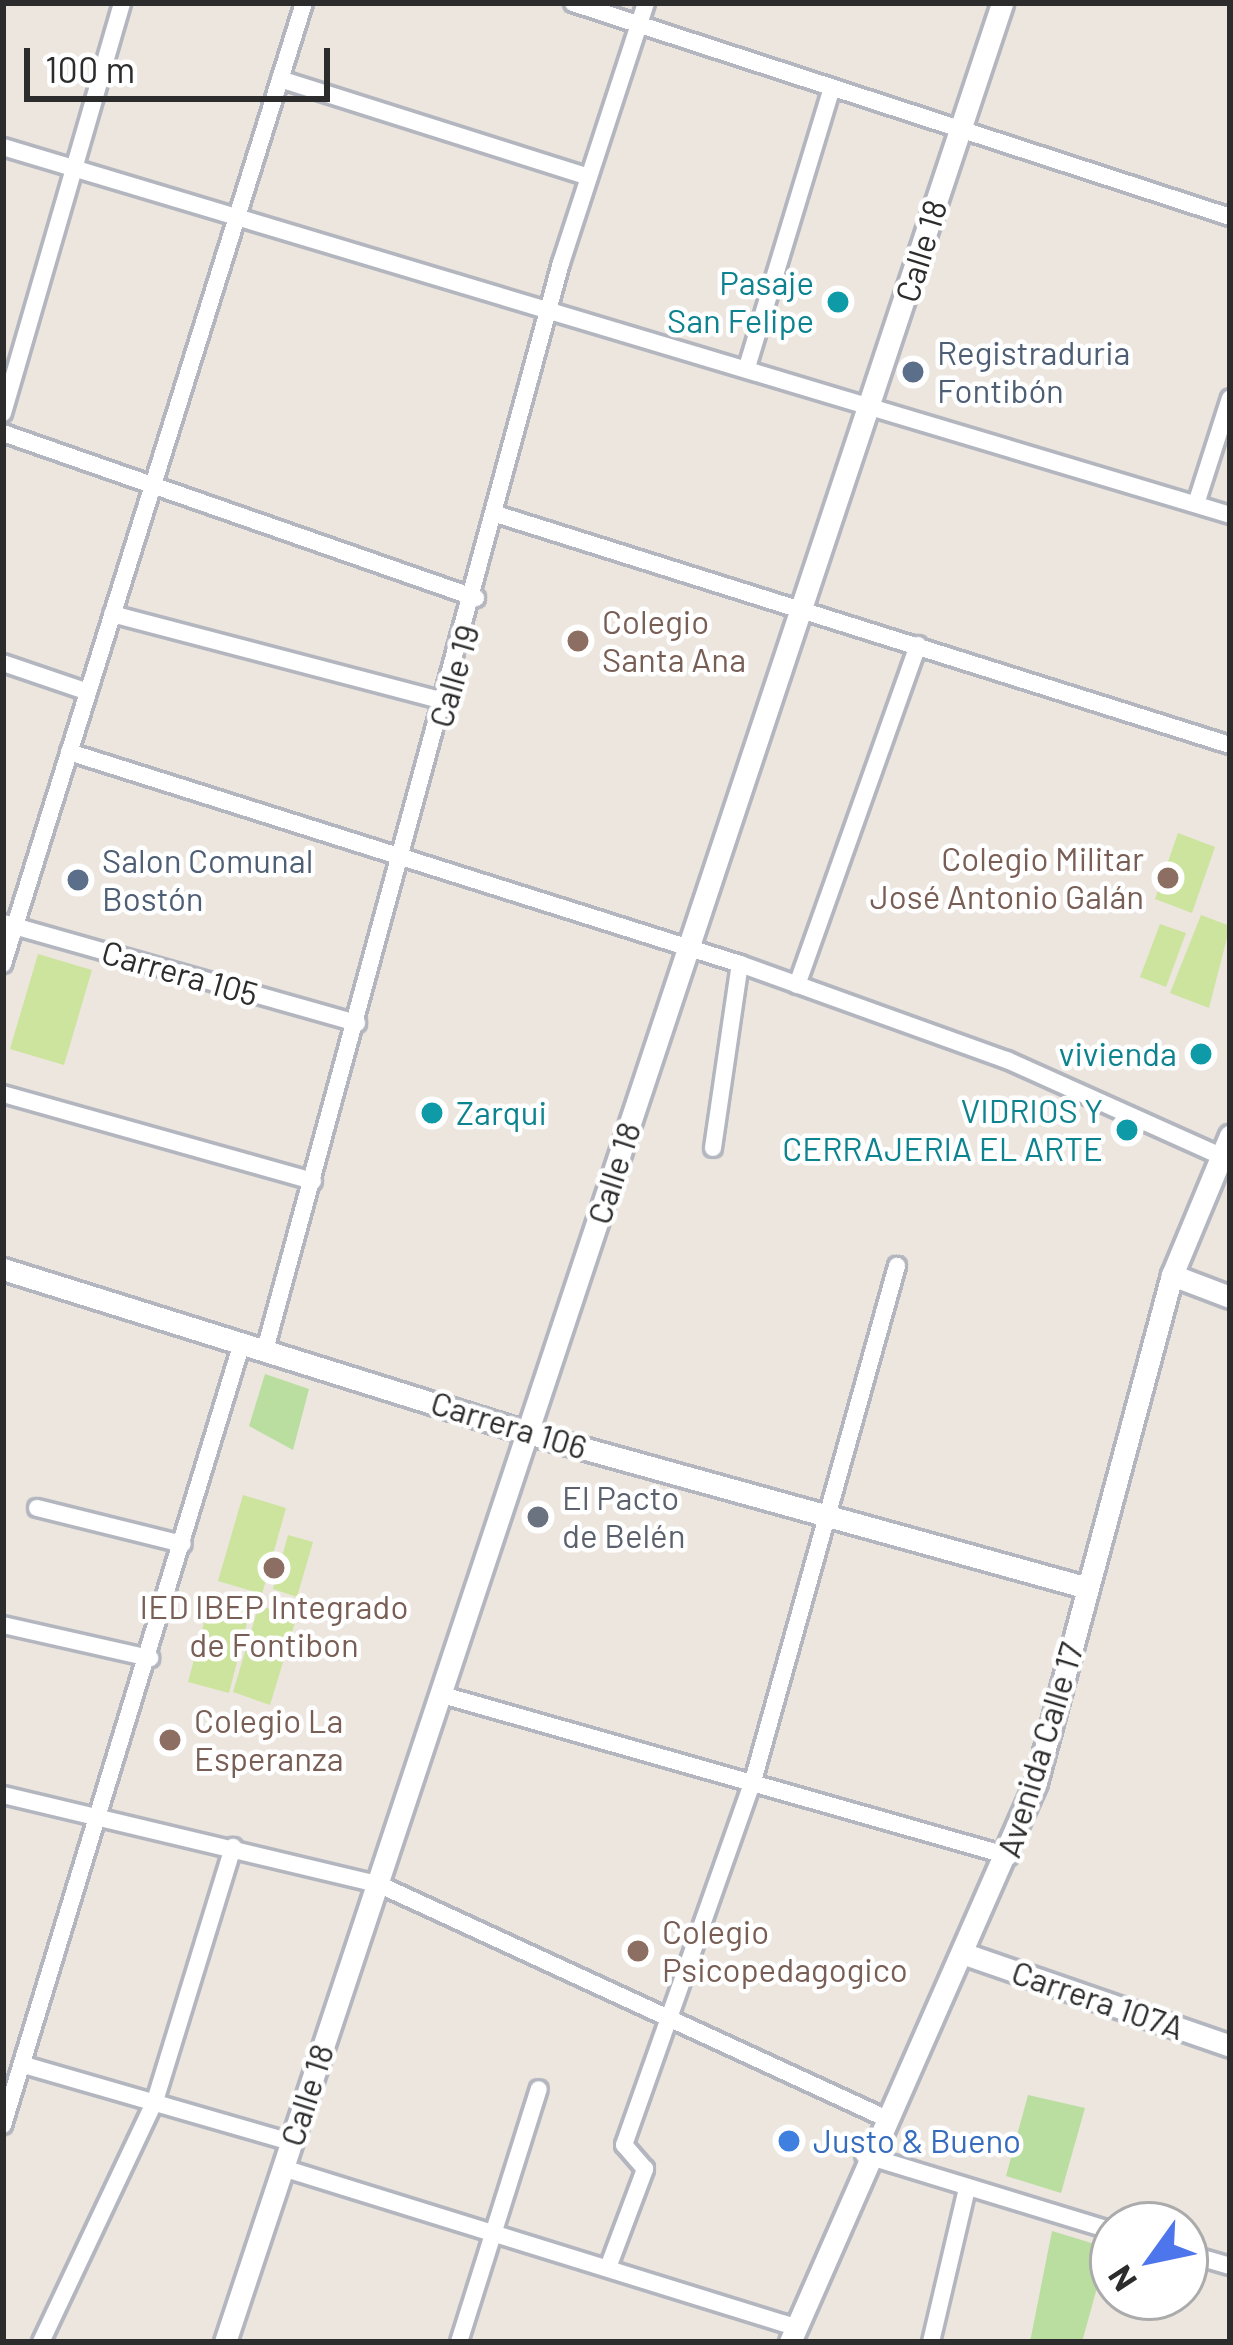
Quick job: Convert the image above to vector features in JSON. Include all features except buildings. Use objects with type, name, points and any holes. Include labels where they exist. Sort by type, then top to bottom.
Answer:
[{"type":"street","points":[[3,413],[122,3]]},
{"type":"street","points":[[3,964],[9,925],[69,752],[304,3]]},
{"type":"street","points":[[573,3],[1230,218]]},
{"type":"street","name":"Calle 19","points":[[265,1351],[589,177],[646,3]]},
{"type":"street","name":"Calle 18","points":[[225,2342],[806,606],[1002,3]]},
{"type":"street","points":[[280,79],[589,177]]},
{"type":"street","points":[[748,364],[832,88]]},
{"type":"street","points":[[3,147],[554,304],[1230,514]]},
{"type":"street","points":[[1196,504],[1230,398]]},
{"type":"street","points":[[3,433],[476,598]]},
{"type":"street","points":[[499,514],[806,606],[1230,745]]},
{"type":"street","points":[[112,614],[447,702]]},
{"type":"street","points":[[797,985],[918,645]]},
{"type":"street","points":[[3,663],[88,692]]},
{"type":"street","points":[[69,752],[740,964],[1226,1146]]},
{"type":"street","name":"Carrera 105","points":[[9,925],[357,1023]]},
{"type":"street","points":[[712,1148],[740,964]]},
{"type":"street","points":[[3,1094],[313,1181]]},
{"type":"street","name":"Avenida Calle 17","points":[[793,2334],[864,2155],[1009,1856],[1088,1588],[1172,1275],[1226,1146]]},
{"type":"street","points":[[609,2265],[645,2169],[626,2150],[754,1781],[897,1266]]},
{"type":"street","name":"Carrera 106","points":[[3,1269],[528,1433],[1088,1588]]},
{"type":"street","points":[[1172,1275],[1230,1297]]},
{"type":"street","points":[[3,2125],[104,1819],[242,1343]]},
{"type":"street","points":[[37,1508],[183,1544]]},
{"type":"street","points":[[3,1625],[150,1658]]},
{"type":"street","points":[[439,1694],[1009,1856]]},
{"type":"street","points":[[3,1795],[378,1884],[883,2117]]},
{"type":"street","points":[[41,2342],[155,2102],[233,1847]]},
{"type":"street","name":"Carrera 107A","points":[[965,1954],[1230,2046]]},
{"type":"street","points":[[25,2065],[291,2142]]},
{"type":"street","points":[[459,2342],[539,2089]]},
{"type":"street","points":[[864,2155],[1089,2224]]},
{"type":"street","points":[[283,2168],[609,2265],[793,2334]]},
{"type":"street","points":[[931,2342],[968,2189]]},
{"type":"green space","points":[[1178,833],[1215,847],[1192,913],[1155,899]]},
{"type":"green space","points":[[1201,915],[1230,926],[1209,1008],[1170,993]]},
{"type":"green space","points":[[1160,924],[1186,933],[1166,987],[1140,977]]},
{"type":"green space","points":[[38,954],[92,970],[64,1065],[10,1049]]},
{"type":"green space","points":[[265,1374],[309,1389],[293,1450],[249,1426]]},
{"type":"green space","points":[[243,1495],[286,1508],[262,1594],[218,1581]]},
{"type":"green space","points":[[288,1535],[313,1542],[297,1597],[273,1589]]},
{"type":"green space","points":[[212,1593],[252,1604],[229,1693],[188,1682]]},
{"type":"green space","points":[[259,1605],[296,1619],[270,1705],[233,1692]]},
{"type":"green space","points":[[1028,2095],[1085,2108],[1061,2193],[1006,2176]]},
{"type":"green space","points":[[1052,2231],[1089,2242],[1089,2317],[1082,2342],[1030,2342]]},
{"type":"place","name":"Pasaje San Felipe","points":[[838,302]]},
{"type":"place","name":"Registraduria Fontibón","points":[[913,372]]},
{"type":"place","name":"Colegio Santa Ana","points":[[578,641]]},
{"type":"place","name":"Colegio Militar José Antonio Galán","points":[[1168,878]]},
{"type":"place","name":"Salon Comunal Bostón","points":[[78,880]]},
{"type":"place","name":"vivienda","points":[[1201,1054]]},
{"type":"place","name":"Zarqui","points":[[432,1113]]},
{"type":"place","name":"VIDRIOS Y CERRAJERIA EL ARTE","points":[[1127,1130]]},
{"type":"place","name":"El Pacto de Belén","points":[[538,1517]]},
{"type":"place","name":"IED IBEP Integrado de Fontibon","points":[[274,1568]]},
{"type":"place","name":"Colegio La Esperanza","points":[[170,1740]]},
{"type":"place","name":"Colegio Psicopedagogico","points":[[638,1951]]},
{"type":"place","name":"Justo & Bueno","points":[[789,2141]]}]
